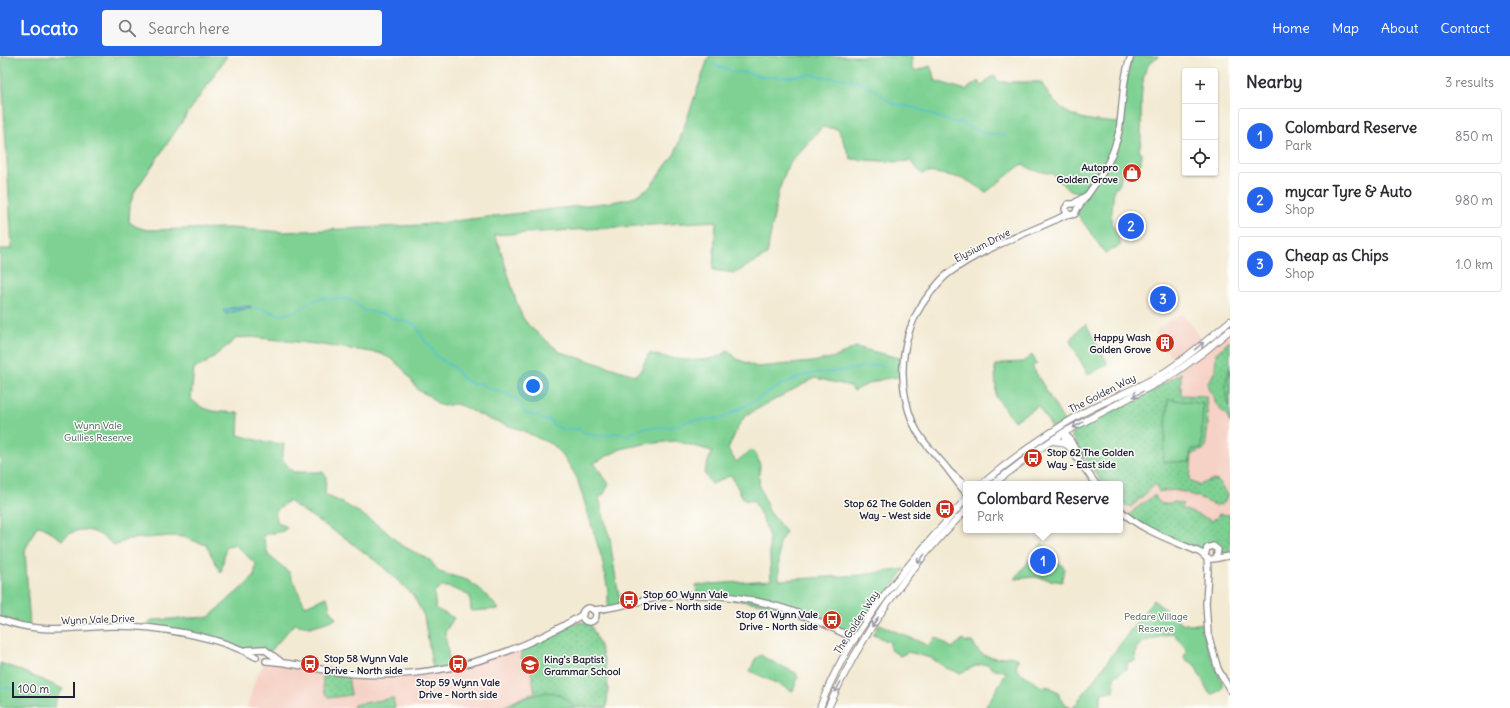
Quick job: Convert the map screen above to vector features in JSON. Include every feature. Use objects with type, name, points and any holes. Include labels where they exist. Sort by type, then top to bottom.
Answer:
[{"type":"main road","points":[[1067,213],[1066,208],[1068,204],[1075,206],[1097,183],[1106,168],[1116,144],[1125,74],[1130,56]]},
{"type":"main road","name":"Elysium Drive","points":[[963,483],[950,471],[923,440],[914,424],[905,397],[903,353],[914,317],[927,298],[947,274],[987,251],[1054,221],[1067,213],[1075,214],[1075,206]]},
{"type":"main road","name":"The Golden Way","points":[[997,481],[1050,438],[1063,425],[1092,408],[1168,370],[1230,321]]},
{"type":"main road","name":"The Golden Way","points":[[1063,433],[1172,375],[1205,351],[1230,330]]},
{"type":"main road","points":[[1063,425],[1063,433],[1069,446],[1094,481]]},
{"type":"main road","points":[[1050,438],[1063,433]]},
{"type":"main road","points":[[1063,433],[1069,438],[1082,464]]},
{"type":"main road","points":[[1050,438],[1069,446]]},
{"type":"main road","name":"The Golden Way","points":[[986,481],[1025,450],[1050,438]]},
{"type":"main road","name":"Elysium Drive","points":[[950,471],[955,481],[963,490]]},
{"type":"main road","name":"The Golden Way","points":[[820,708],[835,674],[855,639],[880,602],[911,561],[963,502]]},
{"type":"main road","points":[[1123,512],[1146,529],[1171,541],[1209,556],[1229,556]]},
{"type":"main road","name":"The Golden Way","points":[[828,708],[866,635],[890,600],[924,555],[963,513]]},
{"type":"main road","points":[[1229,556],[1212,546],[1208,547],[1209,556],[1206,603],[1208,634],[1218,669],[1230,690]]},
{"type":"main road","points":[[1209,556],[1218,550]]},
{"type":"main road","points":[[281,661],[269,653],[266,649],[259,650],[256,653],[256,657],[261,662],[281,661],[318,669],[356,674],[394,674],[425,671],[459,665],[500,654],[531,642],[569,624],[583,614],[586,609],[593,610],[611,608],[645,600],[697,595],[734,597],[756,601],[798,613],[830,626],[855,639],[858,649]]},
{"type":"main road","points":[[569,624],[585,621],[591,622],[611,608]]},
{"type":"main road","points":[[593,610],[596,613],[596,618]]},
{"type":"main road","points":[[583,614],[585,621]]},
{"type":"main road","name":"Wynn Vale Drive","points":[[0,619],[22,626],[46,629],[111,626],[157,628],[189,634],[244,650],[256,657]]},
{"type":"main road","points":[[855,639],[866,635]]},
{"type":"main road","name":"Wynn Vale Drive","points":[[244,650],[259,650]]},
{"type":"main road","points":[[266,661],[269,658],[269,653]]},
{"type":"shaded area","points":[[1182,313],[1201,338],[1172,358],[1156,336],[1156,332],[1159,328]]},
{"type":"shaded area","points":[[1230,328],[1230,554],[1180,545],[1123,513],[1156,484],[1159,386]]},
{"type":"shaded area","name":"King's Baptist Grammar School","points":[[584,620],[594,631],[601,645],[607,671],[608,700],[606,708],[247,708],[256,676],[266,661],[360,674],[433,670],[494,656],[569,624]]},
{"type":"green space","name":"Wynn Vale Gullies Reserve","points":[[1,56],[227,56],[135,191],[130,204],[129,222],[137,227],[147,230],[230,228],[284,232],[421,225],[612,202],[632,198],[650,187],[675,153],[709,56],[912,56],[912,69],[916,71],[930,66],[936,81],[966,90],[978,81],[982,86],[994,75],[999,82],[1041,82],[1056,104],[1073,115],[1094,121],[1119,123],[1131,56],[1159,56],[1153,60],[1146,69],[1142,85],[1141,142],[1139,150],[1141,153],[1141,164],[1123,164],[1120,183],[1117,188],[1114,188],[1111,222],[1121,245],[1105,253],[1076,212],[1087,195],[1067,189],[1053,174],[1033,170],[1022,164],[985,193],[973,183],[966,180],[943,174],[927,172],[922,174],[910,161],[896,162],[851,159],[838,129],[822,127],[788,165],[778,193],[767,255],[735,273],[713,270],[716,221],[494,235],[500,248],[518,307],[529,326],[560,352],[635,375],[640,372],[649,353],[678,359],[701,360],[721,355],[728,350],[737,359],[757,367],[812,362],[836,357],[856,347],[903,359],[903,377],[878,381],[854,391],[850,386],[815,378],[746,415],[739,425],[728,449],[736,462],[751,450],[756,454],[760,465],[759,484],[769,511],[786,532],[779,543],[779,580],[862,575],[905,569],[855,639],[853,635],[843,630],[772,605],[697,595],[696,585],[771,580],[769,538],[765,524],[754,501],[744,500],[731,475],[712,484],[704,473],[712,451],[676,441],[644,444],[621,449],[594,463],[609,484],[604,494],[599,497],[610,537],[618,592],[622,604],[608,608],[608,591],[602,559],[577,478],[563,455],[553,445],[519,429],[491,420],[462,406],[455,404],[443,406],[438,404],[428,395],[419,391],[404,370],[392,359],[379,353],[251,337],[237,338],[206,363],[194,368],[191,399],[197,404],[213,411],[239,413],[238,435],[264,442],[284,444],[282,459],[293,472],[323,472],[326,476],[325,495],[360,513],[382,528],[401,545],[430,560],[439,572],[467,580],[480,589],[499,609],[471,611],[470,596],[455,589],[446,587],[437,589],[434,593],[436,609],[454,618],[445,632],[450,667],[433,670],[424,616],[413,595],[382,566],[348,540],[288,501],[275,512],[279,524],[284,525],[287,528],[283,531],[263,535],[268,555],[289,572],[305,606],[327,597],[330,609],[336,619],[310,627],[294,624],[269,653],[251,651],[208,639],[144,627],[153,620],[209,617],[254,577],[256,564],[235,545],[226,546],[221,573],[206,545],[183,537],[173,536],[128,539],[115,546],[103,536],[90,531],[76,531],[69,534],[62,540],[43,527],[37,526],[25,550],[30,628],[0,619],[0,249],[12,249]]},
{"type":"green space","points":[[1086,324],[1108,364],[1088,375],[1070,341],[1079,329]]},
{"type":"green space","points":[[1230,341],[1230,423],[1227,416],[1216,404],[1214,397],[1208,389],[1208,383],[1215,371],[1216,353]]},
{"type":"green space","points":[[1032,355],[1037,364],[1032,366],[1065,423],[1054,430],[1038,406],[1014,421],[996,397],[995,365],[1002,365],[1002,363],[1023,362]]},
{"type":"green space","points":[[1230,368],[1230,407],[1226,388]]},
{"type":"green space","points":[[1181,373],[1181,395],[1206,396],[1208,425],[1205,449],[1192,454],[1190,479],[1192,482],[1199,485],[1212,480],[1218,481],[1227,495],[1225,502],[1222,505],[1218,504],[1217,506],[1197,496],[1182,492],[1159,492],[1156,484],[1131,507],[1123,504],[1123,481],[1101,481],[1084,457],[1072,437],[1072,434],[1076,430],[1152,391]]},
{"type":"green space","points":[[1168,399],[1203,404],[1201,449],[1191,449],[1190,462],[1163,462]]},
{"type":"green space","points":[[1155,495],[1157,500],[1162,504],[1175,502],[1183,504],[1181,508],[1213,521],[1219,514],[1230,515],[1230,556],[1215,547],[1206,549],[1189,548],[1128,517],[1134,510]]},
{"type":"green space","points":[[1042,543],[1065,569],[1062,582],[1034,577],[1015,579]]},
{"type":"green space","name":"Pedare Village Reserve","points":[[1153,600],[1182,623],[1190,625],[1203,623],[1206,644],[1223,685],[1221,690],[1213,694],[1209,693],[1194,664],[1184,659],[1186,649],[1173,633],[1142,642],[1136,649],[1135,661],[1128,662],[1126,669],[1114,677],[1114,692],[1102,692],[1099,708],[1073,708]]},
{"type":"green space","points":[[589,622],[598,642],[605,664],[608,686],[606,708],[501,708],[525,696],[535,693],[531,671],[521,657],[521,651],[569,624]]},
{"type":"green space","points":[[880,624],[929,646],[935,637],[952,648],[963,639],[966,642],[972,642],[979,652],[986,656],[998,658],[1010,656],[1018,659],[1016,669],[1040,686],[1050,687],[1058,692],[1060,699],[1071,708],[985,708],[1007,672],[991,668],[988,664],[978,665],[960,673],[946,668],[931,658],[908,652],[900,656],[890,649],[890,642],[873,635]]},
{"type":"green space","points":[[761,655],[796,673],[798,678],[793,691],[750,671],[755,659]]},
{"type":"green space","points":[[0,663],[63,689],[56,700],[54,708],[0,708]]},
{"type":"green space","points":[[323,674],[348,676],[351,695],[329,698],[324,690]]},
{"type":"green space","points":[[546,692],[554,693],[562,697],[575,708],[504,708],[519,700]]},
{"type":"green space","points":[[393,698],[395,708],[353,708],[354,705],[358,704]]},
{"type":"water","points":[[240,306],[252,307],[226,314],[223,311],[224,310]]},
{"type":"waterway","points":[[713,64],[734,72],[745,72],[762,77],[790,77],[811,74],[821,77],[855,81],[871,88],[893,104],[916,108],[942,119],[963,124],[984,133],[1007,136]]},
{"type":"waterway","points":[[252,307],[281,315],[297,311],[310,302],[321,298],[348,299],[353,301],[363,310],[387,315],[415,325],[436,356],[453,367],[462,378],[472,384],[481,383],[488,389],[497,390],[507,394],[518,400],[527,414],[537,415],[543,420],[549,419],[554,425],[562,429],[579,429],[583,432],[596,436],[615,433],[622,433],[626,436],[646,428],[670,427],[687,421],[723,418],[783,384],[806,374],[841,371],[875,365],[885,366]]},
{"type":"waterway","points":[[0,688],[19,688]]},
{"type":"place","name":"Autopro Golden Grove","points":[[1132,173]]},
{"type":"place","name":"mycar Tyre & Auto","points":[[1131,226]]},
{"type":"place","name":"Cheap as Chips","points":[[1163,299]]},
{"type":"place","name":"Happy Wash Golden Grove","points":[[1165,343]]},
{"type":"place","name":"Stop 62 The Golden Way - East side","points":[[1033,458]]},
{"type":"place","name":"Stop 62 The Golden Way - West side","points":[[945,509]]},
{"type":"place","name":"Colombard Reserve","points":[[1043,561]]},
{"type":"place","name":"Stop 60 Wynn Vale Drive - North side","points":[[629,600]]},
{"type":"place","name":"Stop 61 Wynn Vale Drive - North side","points":[[832,620]]},
{"type":"place","name":"Stop 58 Wynn Vale Drive - North side","points":[[310,664]]},
{"type":"place","name":"Stop 59 Wynn Vale Drive - North side","points":[[458,664]]},
{"type":"place","name":"King's Baptist Grammar School","points":[[530,665]]}]
